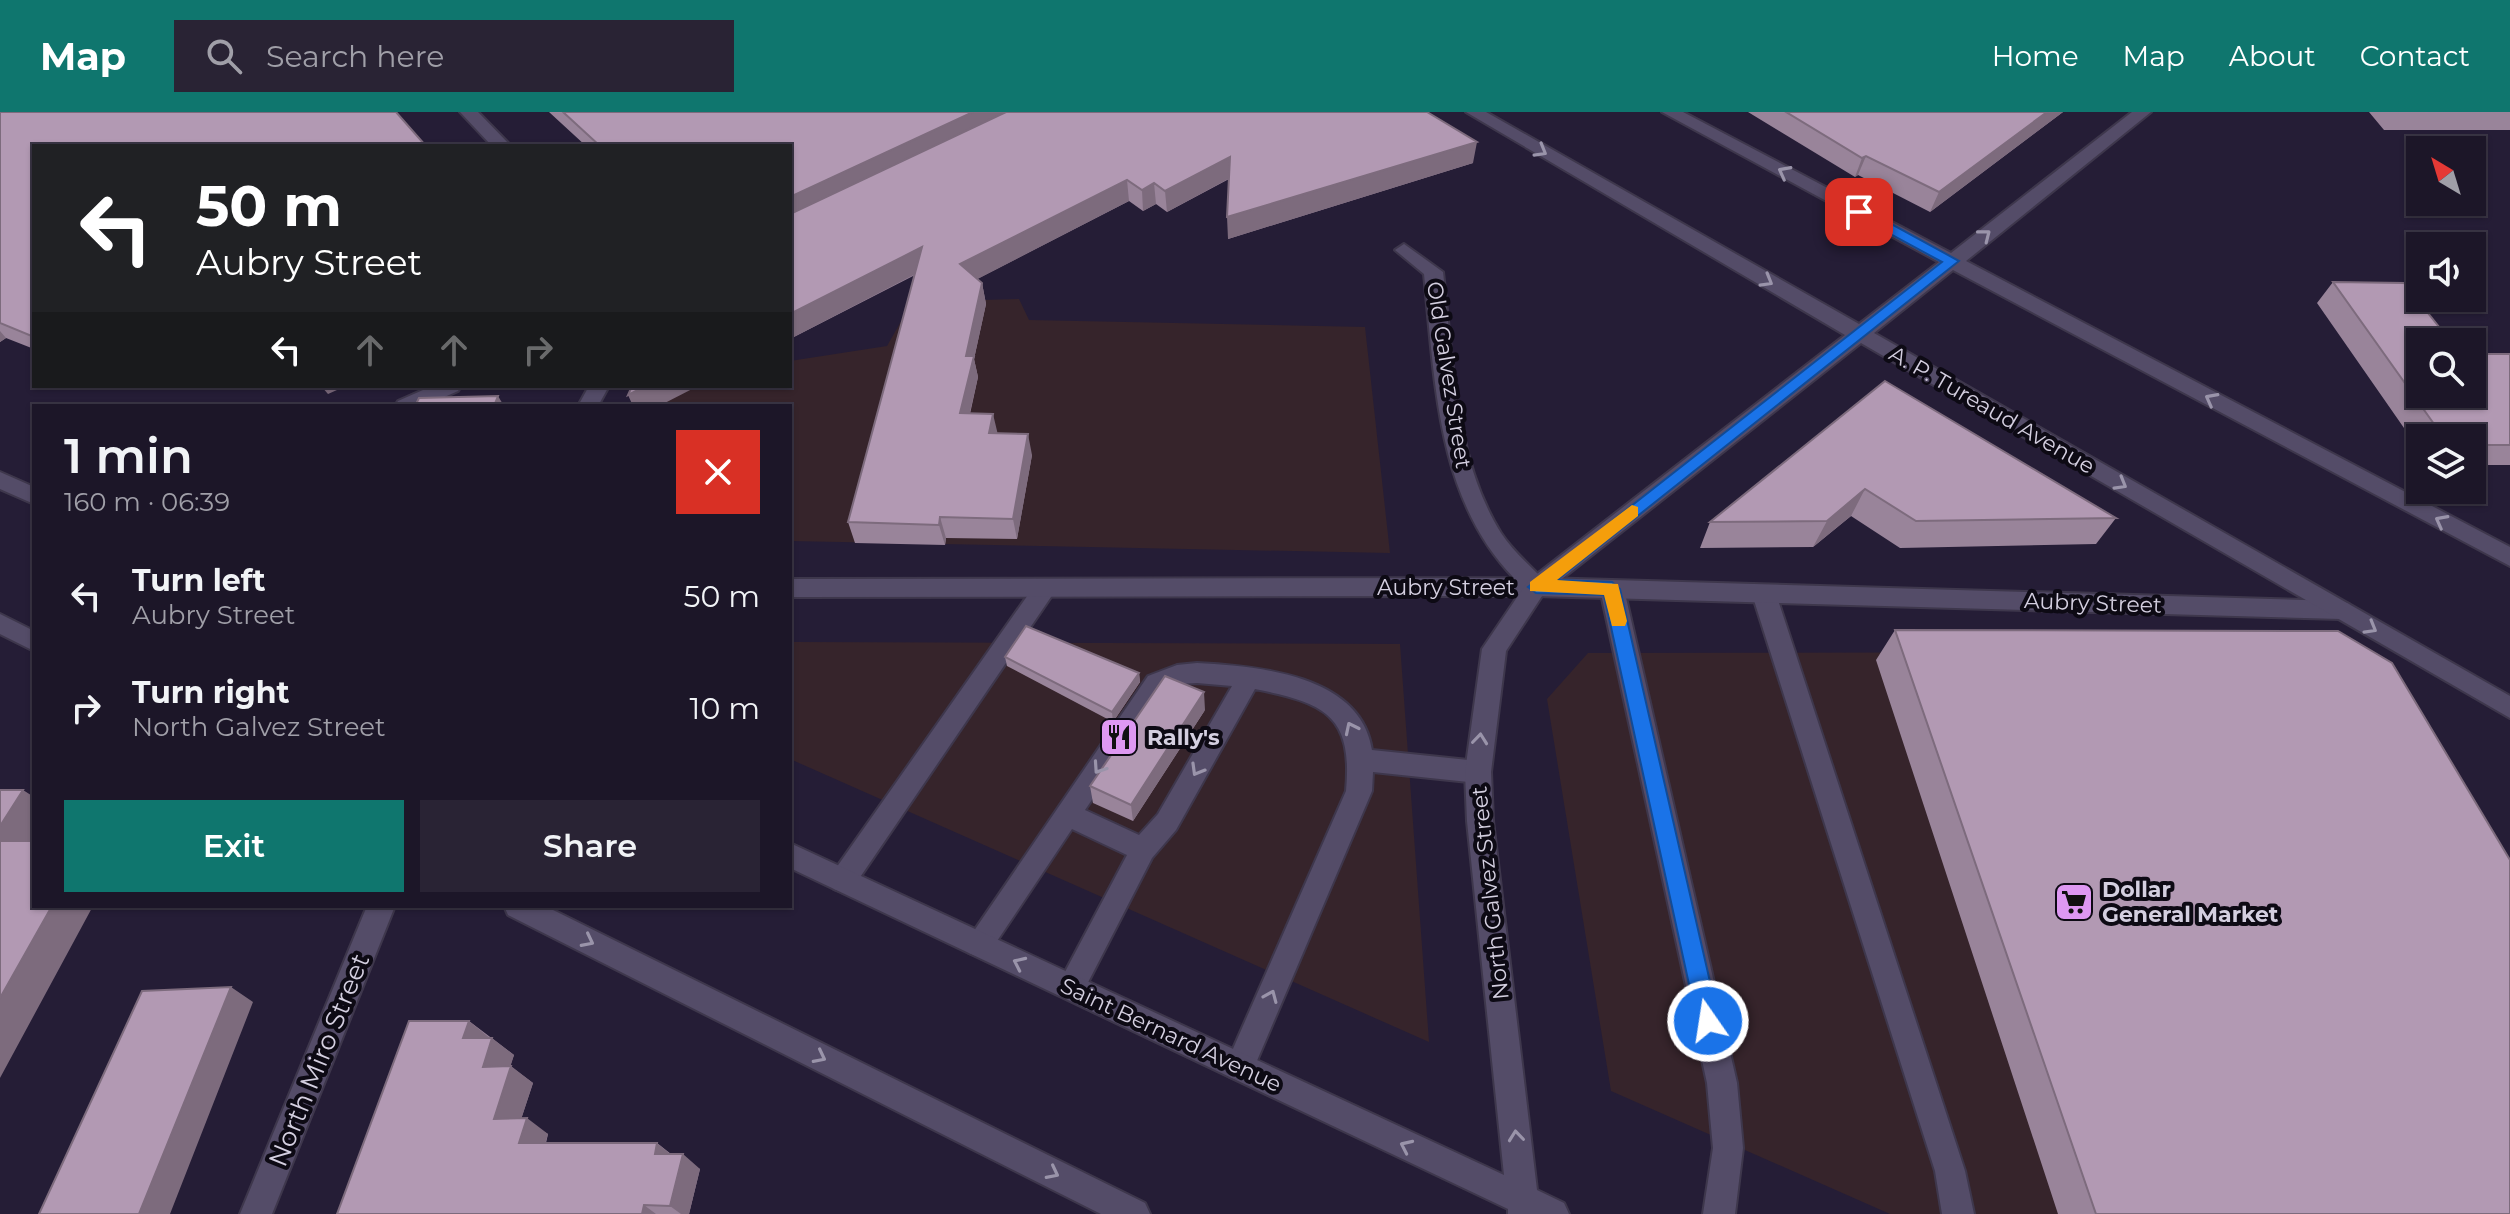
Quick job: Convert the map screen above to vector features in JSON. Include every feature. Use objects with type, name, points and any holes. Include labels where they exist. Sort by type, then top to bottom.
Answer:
[{"type":"street","points":[[468,112],[500,144]]},
{"type":"street","name":"A. P. Tureaud Avenue","points":[[1474,112],[2510,708]]},
{"type":"street","points":[[1670,112],[2510,557]]},
{"type":"street","name":"North Galvez Street","points":[[1523,1207],[1480,821],[1478,772],[1494,649],[1536,587],[2143,112]]},
{"type":"street","name":"Old Galvez Street","points":[[1404,250],[1433,272],[1450,403],[1468,488],[1493,538],[1536,587]]},
{"type":"street","points":[[410,404],[446,388]]},
{"type":"street","points":[[0,480],[32,495]]},
{"type":"street","name":"Aubry Street","points":[[792,588],[1536,587],[2341,610]]},
{"type":"street","points":[[843,880],[1045,588]]},
{"type":"street","points":[[1612,589],[1722,1083],[1730,1132],[1728,1176],[1719,1214]]},
{"type":"street","points":[[1764,594],[1950,1171],[1958,1214]]},
{"type":"street","points":[[0,623],[32,641]]},
{"type":"street","points":[[979,944],[1157,683],[1177,674],[1249,678],[1279,684],[1335,706],[1348,719],[1362,760],[1359,791],[1240,1067]]},
{"type":"street","points":[[1071,987],[1143,850],[1167,822],[1249,678]]},
{"type":"street","points":[[1362,760],[1478,772]]},
{"type":"street","points":[[1067,814],[1143,850]]},
{"type":"street","name":"Saint Bernard Avenue","points":[[792,856],[1240,1067],[1523,1207],[1553,1214]]},
{"type":"street","name":"North Miro Street","points":[[256,1214],[380,908]]},
{"type":"street","points":[[522,908],[1134,1214]]},
{"type":"shaded area","points":[[1019,299],[1029,320],[1365,327],[1390,553],[792,541],[792,404],[633,404],[637,388],[792,388],[792,361],[887,346],[912,302]]},
{"type":"shaded area","points":[[792,642],[1400,644],[1429,1042],[792,760]]},
{"type":"shaded area","points":[[2296,652],[2510,1214],[1890,1214],[1611,1091],[1547,699],[1588,653]]},
{"type":"building","points":[[0,112],[396,112],[424,144],[32,144],[32,336],[0,323]]},
{"type":"building","points":[[563,112],[973,112],[792,196],[792,144],[598,144]]},
{"type":"building","points":[[1006,112],[1427,112],[1477,142],[1227,217],[1230,157],[1165,191],[1154,183],[1142,190],[1127,180],[960,264],[982,283],[966,356],[974,356],[960,413],[993,414],[989,433],[1028,434],[1013,519],[940,517],[939,525],[848,522],[922,247],[792,313],[792,213]]},
{"type":"building","points":[[1786,112],[2047,112],[1939,192],[1866,156],[1862,158]]},
{"type":"building","points":[[2333,282],[2404,283],[2406,312],[2427,312],[2440,328],[2406,328],[2406,385]]},
{"type":"building","points":[[2486,354],[2510,354],[2510,445],[2486,445],[2486,424],[2434,424],[2423,408],[2486,408]]},
{"type":"building","points":[[1885,381],[2116,518],[1916,521],[1865,489],[1827,521],[1710,522]]},
{"type":"building","points":[[498,396],[495,404],[416,404],[419,398]]},
{"type":"building","points":[[1026,626],[1139,673],[1112,712],[1005,657]]},
{"type":"building","points":[[1895,630],[2338,631],[2392,663],[2510,860],[2510,1214],[2096,1214]]},
{"type":"building","points":[[1165,676],[1204,692],[1131,805],[1090,786]]},
{"type":"building","points":[[0,790],[23,790],[0,826]]},
{"type":"building","points":[[0,841],[32,841],[32,908],[51,908],[0,998]]},
{"type":"building","points":[[231,987],[139,1214],[39,1214],[142,991]]},
{"type":"building","points":[[409,1021],[469,1021],[463,1038],[492,1038],[483,1067],[511,1066],[494,1119],[527,1118],[519,1143],[657,1143],[655,1154],[683,1154],[670,1206],[644,1205],[642,1214],[337,1214]]},
{"type":"slow traffic","points":[[1618,621],[1612,589],[1536,587],[1632,512]]},
{"type":"place","name":"Rally's","points":[[1119,737]]},
{"type":"place","name":"Dollar General Market","points":[[2074,902]]},
{"type":"route","points":[[1708,1021],[1612,589],[1536,587],[1952,261],[1859,212]]}]
